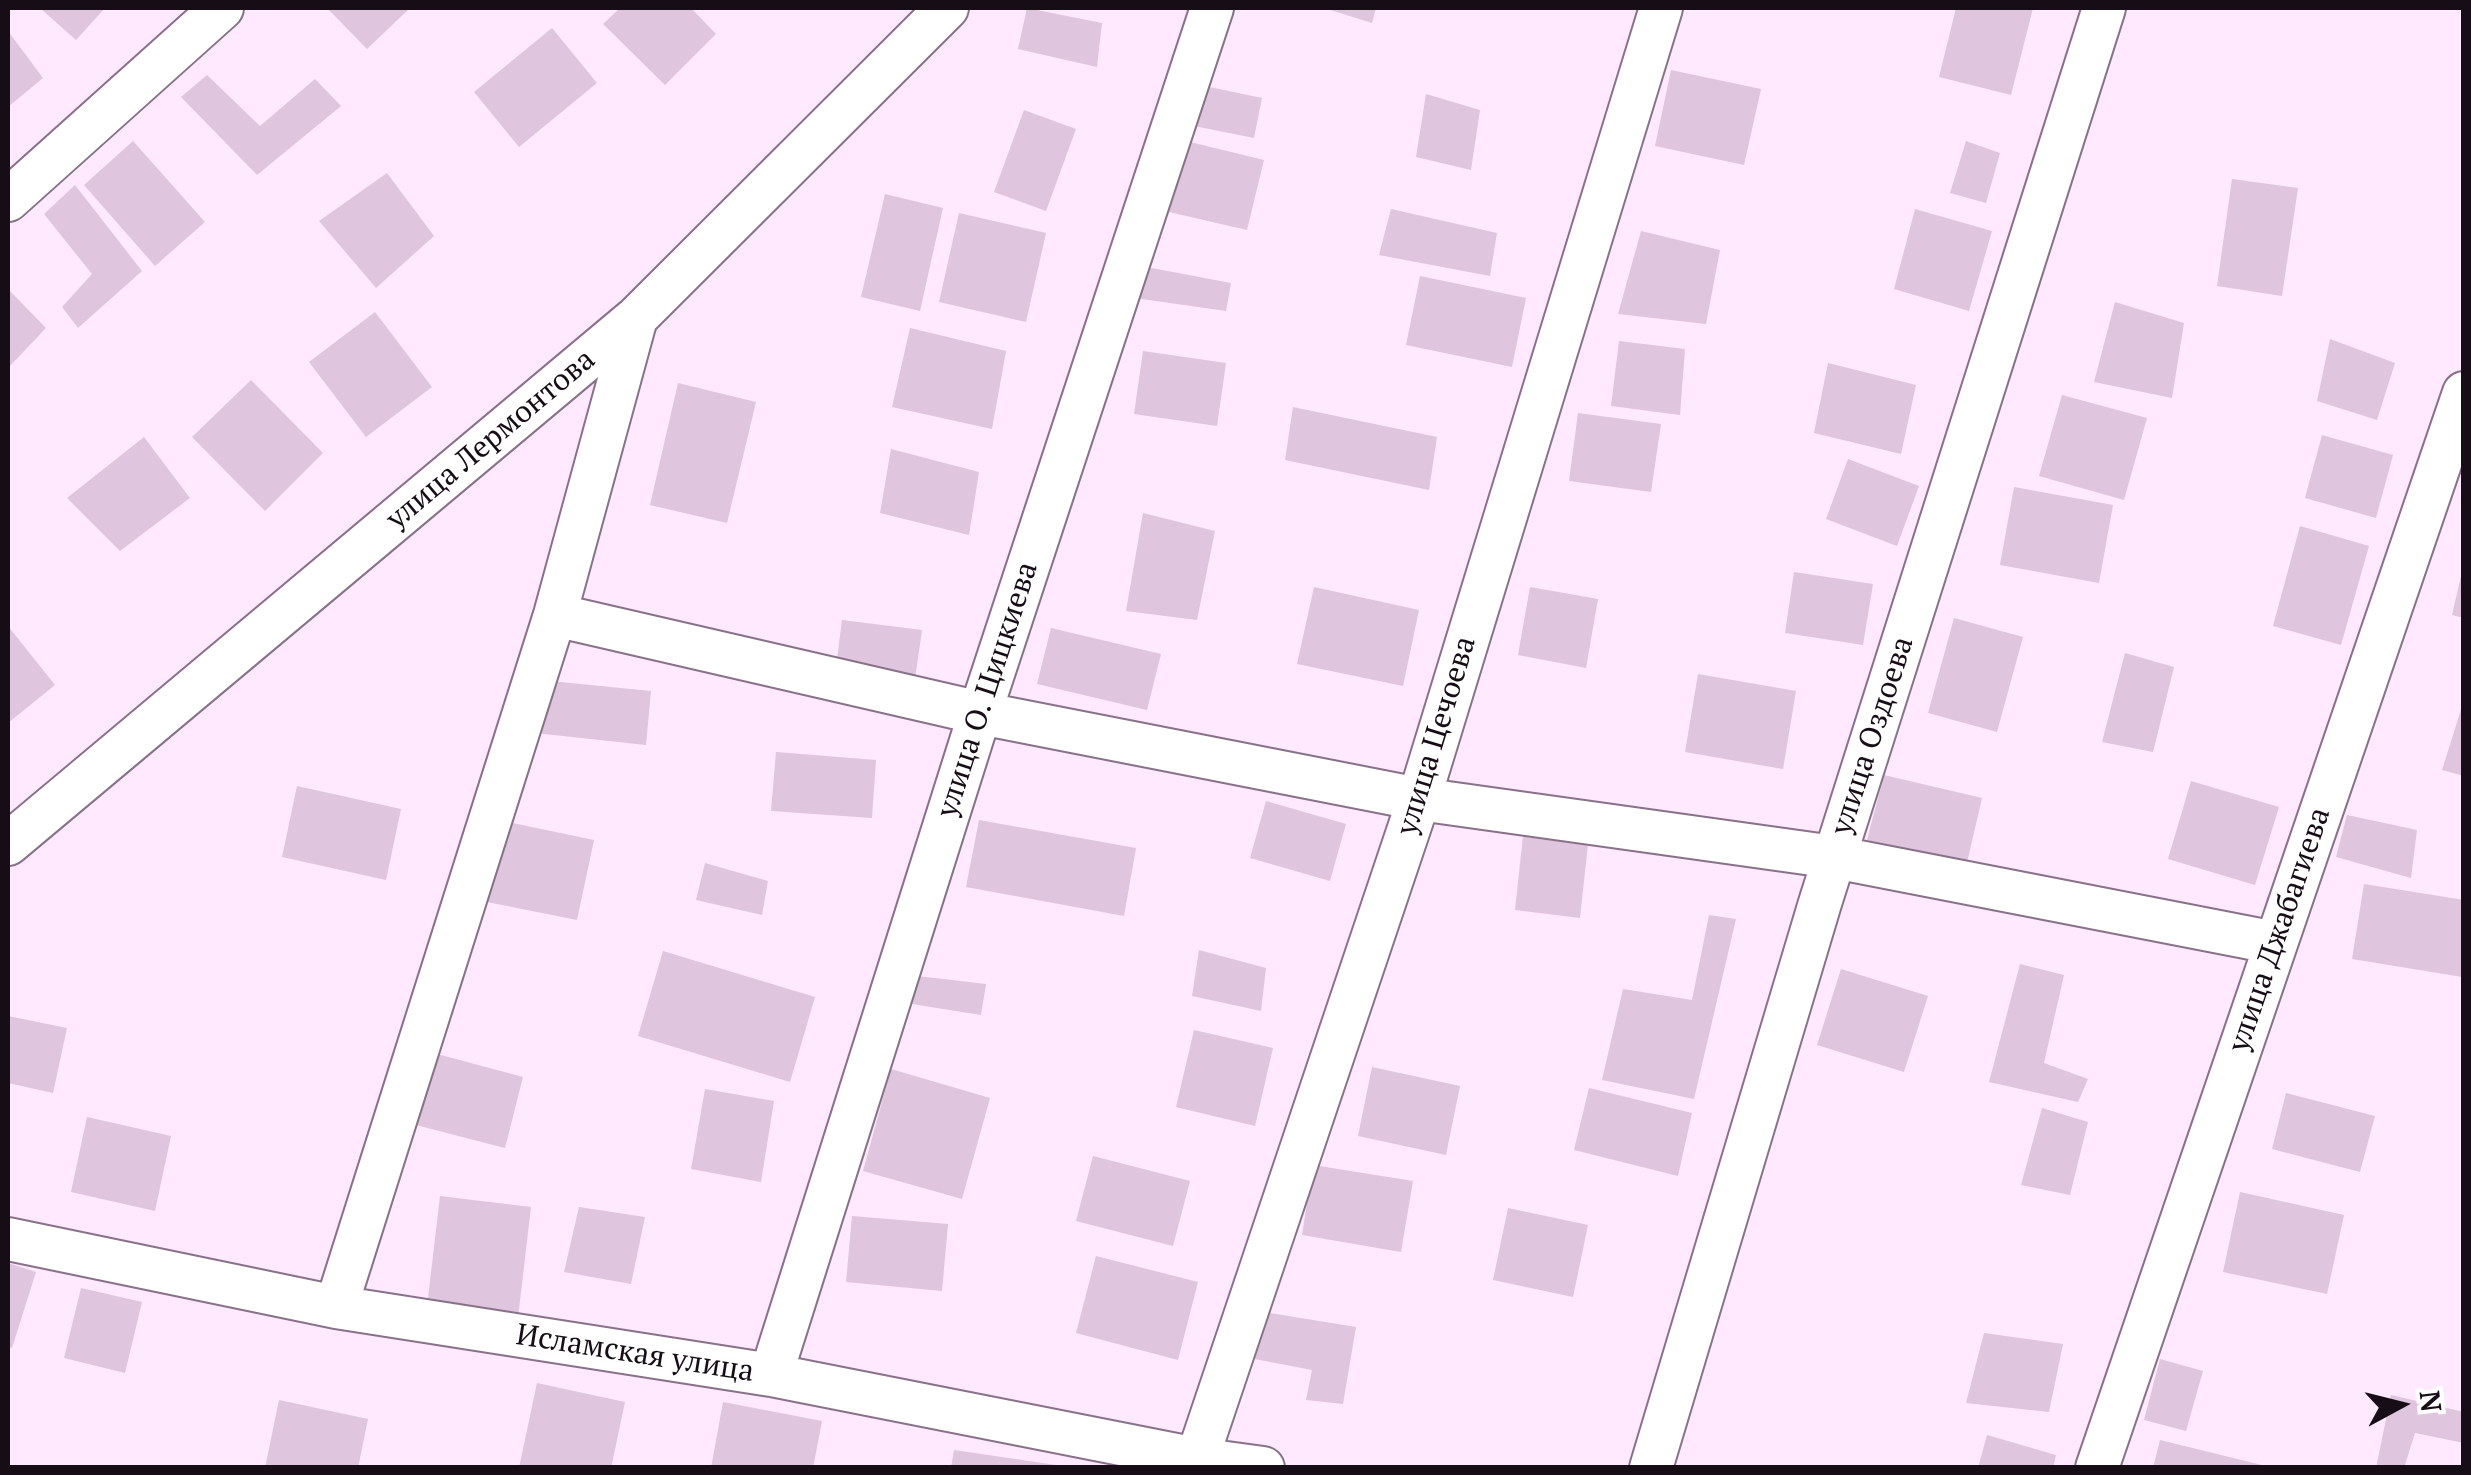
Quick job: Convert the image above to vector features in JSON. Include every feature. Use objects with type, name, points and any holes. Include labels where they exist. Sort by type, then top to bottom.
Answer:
[{"type":"street","points":[[8,200],[222,8]]},
{"type":"street","name":"улица Лермонтова","points":[[8,844],[636,318],[947,8]]},
{"type":"street","name":"улица О. Цицкиева","points":[[771,1376],[980,713],[1212,8]]},
{"type":"street","name":"улица Цечоева","points":[[1197,1459],[1419,799],[1661,8]]},
{"type":"street","name":"улица Оздоева","points":[[1651,1468],[1834,858],[2104,8]]},
{"type":"street","points":[[336,1307],[555,615],[636,318]]},
{"type":"street","name":"улица Джабагиева","points":[[2097,1468],[2464,393]]},
{"type":"street","points":[[555,615],[980,713],[1419,799],[1834,858],[2276,942]]},
{"type":"street","name":"Исламская улица","points":[[8,1239],[336,1307],[771,1376],[1197,1459],[1263,1468]]},
{"type":"building","points":[[40,8],[105,8],[76,40]]},
{"type":"building","points":[[327,8],[410,8],[367,49]]},
{"type":"building","points":[[620,8],[691,8],[716,34],[665,85],[603,24]]},
{"type":"building","points":[[1027,8],[1102,23],[1097,67],[1018,49]]},
{"type":"building","points":[[1324,8],[1376,8],[1372,23]]},
{"type":"building","points":[[1956,8],[2033,8],[2011,95],[1939,77]]},
{"type":"building","points":[[552,28],[597,83],[519,147],[474,92]]},
{"type":"building","points":[[8,31],[43,78],[8,107]]},
{"type":"building","points":[[1671,70],[1761,89],[1744,165],[1655,146]]},
{"type":"building","points":[[207,75],[260,126],[315,79],[341,106],[257,175],[181,97]]},
{"type":"building","points":[[1200,85],[1262,98],[1254,138],[1189,125]]},
{"type":"building","points":[[1426,94],[1480,110],[1471,170],[1416,157]]},
{"type":"building","points":[[1024,110],[1076,129],[1046,211],[994,192]]},
{"type":"building","points":[[133,141],[205,222],[155,266],[84,185]]},
{"type":"building","points":[[1186,141],[1264,160],[1247,230],[1169,212]]},
{"type":"building","points":[[1966,141],[2000,153],[1986,203],[1950,193]]},
{"type":"building","points":[[387,173],[434,236],[376,288],[319,221]]},
{"type":"building","points":[[2232,179],[2298,188],[2282,296],[2217,286]]},
{"type":"building","points":[[75,185],[142,271],[78,328],[62,307],[92,274],[44,214]]},
{"type":"building","points":[[885,194],[943,208],[920,311],[861,297]]},
{"type":"building","points":[[1391,209],[1497,233],[1490,276],[1379,255]]},
{"type":"building","points":[[1915,209],[1992,231],[1969,311],[1894,289]]},
{"type":"building","points":[[959,213],[1046,233],[1026,322],[939,302]]},
{"type":"building","points":[[1641,231],[1720,250],[1706,324],[1618,314]]},
{"type":"building","points":[[1141,266],[1231,283],[1226,311],[1135,298]]},
{"type":"building","points":[[1420,276],[1526,298],[1512,367],[1406,345]]},
{"type":"building","points":[[8,289],[46,328],[8,368]]},
{"type":"building","points":[[2115,302],[2184,323],[2172,398],[2094,382]]},
{"type":"building","points":[[375,312],[432,387],[366,437],[309,362]]},
{"type":"building","points":[[910,328],[1006,351],[992,429],[892,407]]},
{"type":"building","points":[[2330,339],[2395,363],[2377,420],[2317,401]]},
{"type":"building","points":[[1619,341],[1685,349],[1680,415],[1611,406]]},
{"type":"building","points":[[1143,351],[1226,363],[1217,426],[1134,414]]},
{"type":"building","points":[[1828,363],[1916,385],[1901,454],[1814,433]]},
{"type":"building","points":[[251,380],[323,453],[265,511],[192,437]]},
{"type":"building","points":[[678,383],[756,402],[727,523],[650,505]]},
{"type":"building","points":[[2062,395],[2147,418],[2124,500],[2039,476]]},
{"type":"building","points":[[1293,407],[1437,437],[1429,490],[1285,460]]},
{"type":"building","points":[[1578,413],[1661,424],[1651,492],[1569,481]]},
{"type":"building","points":[[2322,435],[2393,455],[2376,518],[2305,498]]},
{"type":"building","points":[[144,437],[190,498],[120,551],[67,498]]},
{"type":"building","points":[[891,449],[979,472],[969,535],[880,513]]},
{"type":"building","points":[[1848,459],[1919,486],[1897,546],[1826,519]]},
{"type":"building","points":[[2014,487],[2113,505],[2099,583],[2000,565]]},
{"type":"building","points":[[1143,513],[1215,531],[1197,620],[1126,611]]},
{"type":"building","points":[[2300,526],[2369,546],[2341,645],[2273,626]]},
{"type":"building","points":[[1794,572],[1873,584],[1863,645],[1785,633]]},
{"type":"building","points":[[2464,572],[2464,618],[2452,615]]},
{"type":"building","points":[[1314,587],[1419,610],[1403,686],[1297,664]]},
{"type":"building","points":[[1530,587],[1598,599],[1586,668],[1518,655]]},
{"type":"building","points":[[1954,618],[2023,637],[1997,732],[1928,713]]},
{"type":"building","points":[[842,620],[922,630],[914,686],[835,675]]},
{"type":"building","points":[[8,626],[55,685],[8,723]]},
{"type":"building","points":[[1051,628],[1161,654],[1147,710],[1037,684]]},
{"type":"building","points":[[2125,653],[2174,667],[2153,752],[2102,742]]},
{"type":"building","points":[[1698,674],[1796,691],[1783,769],[1685,752]]},
{"type":"building","points":[[540,680],[651,691],[646,745],[535,733]]},
{"type":"building","points":[[2464,700],[2464,776],[2442,770]]},
{"type":"building","points":[[776,752],[876,760],[872,818],[771,811]]},
{"type":"building","points":[[1884,775],[1982,798],[1966,867],[1867,840]]},
{"type":"building","points":[[2191,781],[2279,807],[2255,885],[2168,859]]},
{"type":"building","points":[[297,786],[401,809],[386,880],[282,857]]},
{"type":"building","points":[[1266,801],[1346,824],[1330,881],[1250,858]]},
{"type":"building","points":[[2347,815],[2417,830],[2411,878],[2336,857]]},
{"type":"building","points":[[979,820],[1136,848],[1124,916],[966,887]]},
{"type":"building","points":[[503,821],[594,840],[577,920],[487,902]]},
{"type":"building","points":[[1523,836],[1588,844],[1580,918],[1515,910]]},
{"type":"building","points":[[705,863],[768,881],[762,915],[696,900]]},
{"type":"building","points":[[2364,884],[2464,900],[2462,977],[2352,959]]},
{"type":"building","points":[[1709,915],[1736,919],[1694,1099],[1602,1080],[1623,989],[1692,1000]]},
{"type":"building","points":[[1199,950],[1266,968],[1261,1011],[1192,996]]},
{"type":"building","points":[[663,951],[815,997],[790,1082],[638,1036]]},
{"type":"building","points":[[2020,964],[2064,975],[2044,1063],[2088,1079],[2078,1102],[1989,1082]]},
{"type":"building","points":[[1841,969],[1928,996],[1904,1072],[1817,1045]]},
{"type":"building","points":[[917,976],[986,984],[981,1015],[912,1004]]},
{"type":"building","points":[[8,1016],[67,1028],[53,1093],[8,1083]]},
{"type":"building","points":[[1194,1030],[1273,1048],[1255,1126],[1176,1107]]},
{"type":"building","points":[[426,1051],[523,1077],[505,1148],[408,1123]]},
{"type":"building","points":[[1372,1067],[1460,1086],[1446,1155],[1358,1136]]},
{"type":"building","points":[[891,1069],[990,1098],[962,1199],[863,1171]]},
{"type":"building","points":[[1589,1088],[1692,1113],[1678,1176],[1574,1150]]},
{"type":"building","points":[[705,1089],[774,1101],[761,1182],[691,1169]]},
{"type":"building","points":[[2286,1093],[2375,1116],[2360,1172],[2272,1149]]},
{"type":"building","points":[[2042,1108],[2088,1122],[2070,1195],[2021,1185]]},
{"type":"building","points":[[87,1117],[171,1136],[155,1211],[71,1192]]},
{"type":"building","points":[[1093,1156],[1190,1181],[1173,1246],[1076,1221]]},
{"type":"building","points":[[1313,1165],[1413,1181],[1401,1252],[1302,1235]]},
{"type":"building","points":[[2240,1192],[2344,1215],[2327,1294],[2223,1272]]},
{"type":"building","points":[[440,1196],[531,1207],[518,1318],[427,1307]]},
{"type":"building","points":[[579,1207],[645,1217],[631,1284],[564,1272]]},
{"type":"building","points":[[1508,1208],[1588,1225],[1573,1297],[1493,1280]]},
{"type":"building","points":[[852,1216],[948,1224],[942,1291],[846,1282]]},
{"type":"building","points":[[1096,1256],[1198,1282],[1178,1360],[1076,1333]]},
{"type":"building","points":[[8,1263],[36,1272],[12,1348],[8,1347]]},
{"type":"building","points":[[81,1288],[142,1302],[125,1373],[64,1358]]},
{"type":"building","points":[[1258,1311],[1356,1327],[1343,1404],[1306,1400],[1312,1370],[1244,1357]]},
{"type":"building","points":[[1984,1333],[2063,1344],[2049,1412],[1966,1403]]},
{"type":"building","points":[[2160,1359],[2203,1371],[2186,1431],[2144,1420]]},
{"type":"building","points":[[537,1383],[625,1402],[611,1468],[519,1468]]},
{"type":"building","points":[[2391,1395],[2464,1412],[2464,1443],[2415,1433],[2404,1468],[2376,1468]]},
{"type":"building","points":[[279,1400],[368,1419],[358,1468],[265,1468]]},
{"type":"building","points":[[723,1402],[822,1421],[813,1468],[711,1468]]},
{"type":"building","points":[[1987,1435],[2056,1455],[2053,1468],[1978,1468]]},
{"type":"building","points":[[2160,1440],[2266,1466],[2266,1468],[2153,1468]]},
{"type":"building","points":[[954,1450],[1056,1465],[1056,1468],[951,1468]]}]
